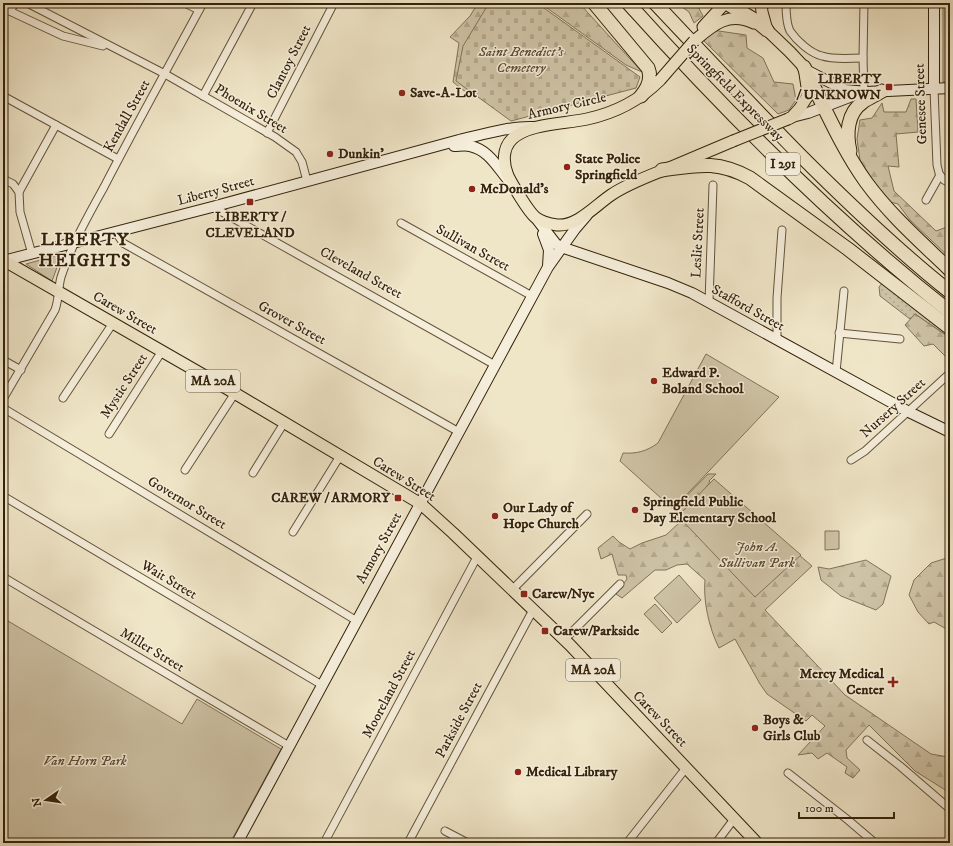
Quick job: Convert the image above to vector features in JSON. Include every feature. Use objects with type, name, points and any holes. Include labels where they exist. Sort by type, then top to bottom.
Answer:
[{"type":"highway","points":[[594,3],[648,68],[649,82],[641,96]]},
{"type":"highway","name":"Springfield Expressway","points":[[628,3],[702,83],[870,247],[905,277],[950,312]]},
{"type":"highway","name":"Springfield Expressway","points":[[655,3],[744,97],[850,204],[916,266],[950,292]]},
{"type":"highway","points":[[725,3],[749,16],[765,29]]},
{"type":"highway","points":[[805,69],[842,144],[866,182],[882,203],[902,224],[950,270]]},
{"type":"highway","points":[[852,160],[847,136],[848,126],[853,114],[862,103],[882,91]]},
{"type":"highway","points":[[662,170],[701,165],[729,168],[741,173],[848,249],[950,328]]},
{"type":"main road","points":[[703,31],[725,3]]},
{"type":"main road","points":[[761,3],[765,29]]},
{"type":"main road","name":"Genesee Street","points":[[934,3],[934,89]]},
{"type":"main road","points":[[703,31],[718,22],[732,19],[744,19],[765,29],[790,52],[805,69],[845,90],[864,92],[950,88]]},
{"type":"main road","name":"Armory Circle","points":[[537,220],[511,183],[504,164],[504,155],[510,141],[518,135],[537,128],[601,115],[627,105],[641,96],[660,80],[703,31]]},
{"type":"main road","points":[[790,118],[800,108],[807,97],[805,69]]},
{"type":"main road","points":[[537,220],[562,225],[572,222],[622,189],[662,170],[790,118],[808,113],[864,92]]},
{"type":"main road","name":"Liberty Street","points":[[3,261],[436,148],[484,134],[525,127],[537,128]]},
{"type":"main road","name":"Liberty Street","points":[[436,148],[469,146],[484,152],[492,159],[511,183]]},
{"type":"main road","name":"Armory Street","points":[[237,843],[548,267],[561,247],[592,210]]},
{"type":"main road","name":"Armory Street","points":[[537,220],[549,250],[548,267]]},
{"type":"main road","name":"Stafford Street","points":[[537,220],[556,244],[561,247],[668,283],[684,290],[709,302],[909,412],[950,432]]},
{"type":"main road","name":"Carew Street","points":[[3,261],[235,394],[420,504],[564,640],[757,843]]},
{"type":"street","points":[[14,3],[6,9],[62,36],[115,49]]},
{"type":"street","points":[[185,3],[199,10]]},
{"type":"street","name":"Kendall Street","points":[[3,399],[55,310],[59,300],[58,292],[61,276],[75,243],[118,159],[204,3]]},
{"type":"street","points":[[204,96],[253,3]]},
{"type":"street","name":"Clantoy Street","points":[[267,133],[334,3]]},
{"type":"street","points":[[786,3],[787,22],[790,30],[806,48],[821,56],[863,58]]},
{"type":"street","points":[[864,3],[864,92]]},
{"type":"street","points":[[24,17],[29,4],[115,49]]},
{"type":"street","name":"Phoenix Street","points":[[115,49],[165,74],[204,96],[296,152],[302,162],[307,181]]},
{"type":"street","name":"Genesee Street","points":[[934,89],[937,165],[940,175]]},
{"type":"street","points":[[3,96],[118,159]]},
{"type":"street","points":[[32,254],[20,212],[19,192],[56,125]]},
{"type":"street","points":[[926,200],[940,175],[944,180],[950,183]]},
{"type":"street","points":[[3,178],[13,184],[19,192]]},
{"type":"street","name":"Leslie Street","points":[[709,302],[713,185]]},
{"type":"street","name":"Cleveland Street","points":[[212,207],[297,253],[495,365]]},
{"type":"street","name":"Sullivan Street","points":[[401,224],[532,296]]},
{"type":"street","points":[[777,340],[777,298],[782,230]]},
{"type":"street","name":"Grover Street","points":[[116,232],[124,243],[459,432]]},
{"type":"street","points":[[836,372],[844,291]]},
{"type":"street","points":[[62,398],[113,323]]},
{"type":"street","points":[[839,333],[900,339]]},
{"type":"street","name":"Mystic Street","points":[[109,434],[162,352]]},
{"type":"street","points":[[3,360],[21,370]]},
{"type":"street","name":"Nursery Street","points":[[851,460],[865,451],[950,373]]},
{"type":"street","points":[[185,470],[235,394]]},
{"type":"street","name":"Governor Street","points":[[3,408],[357,621]]},
{"type":"street","points":[[252,473],[284,423]]},
{"type":"street","points":[[293,532],[340,456]]},
{"type":"street","name":"Wait Street","points":[[3,496],[322,685]]},
{"type":"street","points":[[512,590],[587,514]]},
{"type":"street","name":"Mooreland Street","points":[[324,843],[477,557]]},
{"type":"street","name":"Miller Street","points":[[3,577],[289,746]]},
{"type":"street","points":[[564,640],[620,584]]},
{"type":"street","name":"Parkside Street","points":[[408,843],[533,610]]},
{"type":"street","points":[[867,740],[950,809]]},
{"type":"street","points":[[627,843],[686,768]]},
{"type":"street","points":[[788,773],[875,843]]},
{"type":"street","points":[[716,843],[734,819]]},
{"type":"street","points":[[444,830],[468,843]]},
{"type":"green space","points":[[478,3],[499,3],[472,95],[453,82],[459,43],[450,37],[470,16]]},
{"type":"green space","name":"Saint Benedict's Cemetery","points":[[489,3],[537,3],[640,77],[636,88],[511,121],[456,81],[463,46]]},
{"type":"green space","points":[[540,3],[579,3],[642,72],[626,65]]},
{"type":"green space","points":[[696,3],[703,16],[694,23],[689,12],[678,4]]},
{"type":"green space","points":[[943,3],[950,3],[950,82],[943,82]]},
{"type":"green space","points":[[712,30],[746,35],[747,48],[763,58],[774,82],[793,84],[796,100],[789,110],[778,114],[704,41]]},
{"type":"green space","points":[[911,99],[916,99],[918,132],[896,134],[899,167],[888,166],[894,191],[936,231],[950,226],[950,258],[910,220],[898,204],[886,201],[872,182],[860,160],[857,139],[860,120],[872,118],[882,103],[884,112],[906,112]]},
{"type":"green space","points":[[62,254],[52,281],[26,264]]},
{"type":"green space","points":[[883,282],[950,333],[950,338],[915,314],[910,319],[880,296],[879,287]]},
{"type":"green space","points":[[915,314],[950,338],[950,357],[948,359],[933,344],[924,346],[905,325]]},
{"type":"green space","points":[[706,354],[779,397],[673,509],[620,461],[623,453],[642,451],[658,443]]},
{"type":"green space","points":[[708,474],[716,474],[709,481],[713,486],[737,502],[812,566],[765,610],[845,695],[931,754],[948,757],[950,759],[950,793],[915,771],[869,725],[846,750],[847,758],[860,770],[853,778],[845,773],[847,767],[827,753],[818,759],[812,753],[798,755],[825,726],[812,715],[806,721],[767,694],[735,639],[719,648],[712,632],[708,614],[705,597],[705,580],[687,564],[677,565],[666,570],[655,570],[622,598],[616,594],[627,579],[626,575],[618,575],[612,554],[601,559],[598,548],[613,536],[630,549],[642,543],[666,535],[679,523],[676,507]]},
{"type":"green space","name":"John A. Sullivan Park","points":[[714,479],[801,555],[755,597],[678,516]]},
{"type":"green space","points":[[825,531],[839,531],[839,549],[825,550]]},
{"type":"green space","points":[[950,557],[950,631],[934,622],[929,624],[918,612],[909,595],[914,580],[931,563]]},
{"type":"green space","points":[[866,560],[891,576],[883,604],[876,610],[841,596],[821,580],[818,567],[829,569]]},
{"type":"green space","points":[[679,575],[701,600],[677,623],[654,598]]},
{"type":"green space","points":[[655,604],[672,623],[662,633],[644,614]]},
{"type":"green space","name":"Van Horn Park","points":[[3,618],[182,724],[197,699],[281,749],[230,843],[3,843]]},
{"type":"place","name":"LIBERTY / UNKNOWN","points":[[889,87]]},
{"type":"place","name":"Save-A-Lot","points":[[402,93]]},
{"type":"place","name":"Dunkin'","points":[[330,154]]},
{"type":"place","name":"State Police Springfield","points":[[567,167]]},
{"type":"place","name":"McDonald's","points":[[472,189]]},
{"type":"place","name":"LIBERTY / CLEVELAND","points":[[250,202]]},
{"type":"place","name":"Edward P. Boland School","points":[[654,381]]},
{"type":"place","name":"CAREW / ARMORY","points":[[398,498]]},
{"type":"place","name":"Springfield Public Day Elementary School","points":[[635,510]]},
{"type":"place","name":"Our Lady of Hope Church","points":[[495,516]]},
{"type":"place","name":"Carew/Nye","points":[[524,594]]},
{"type":"place","name":"Carew/Parkside","points":[[545,631]]},
{"type":"place","name":"Mercy Medical Center","points":[[893,682]]},
{"type":"place","name":"Boys & Girls Club","points":[[755,728]]},
{"type":"place","name":"Medical Library","points":[[518,772]]},
{"type":"district","name":"LIBERTY HEIGHTS","points":[[85,250]]}]
